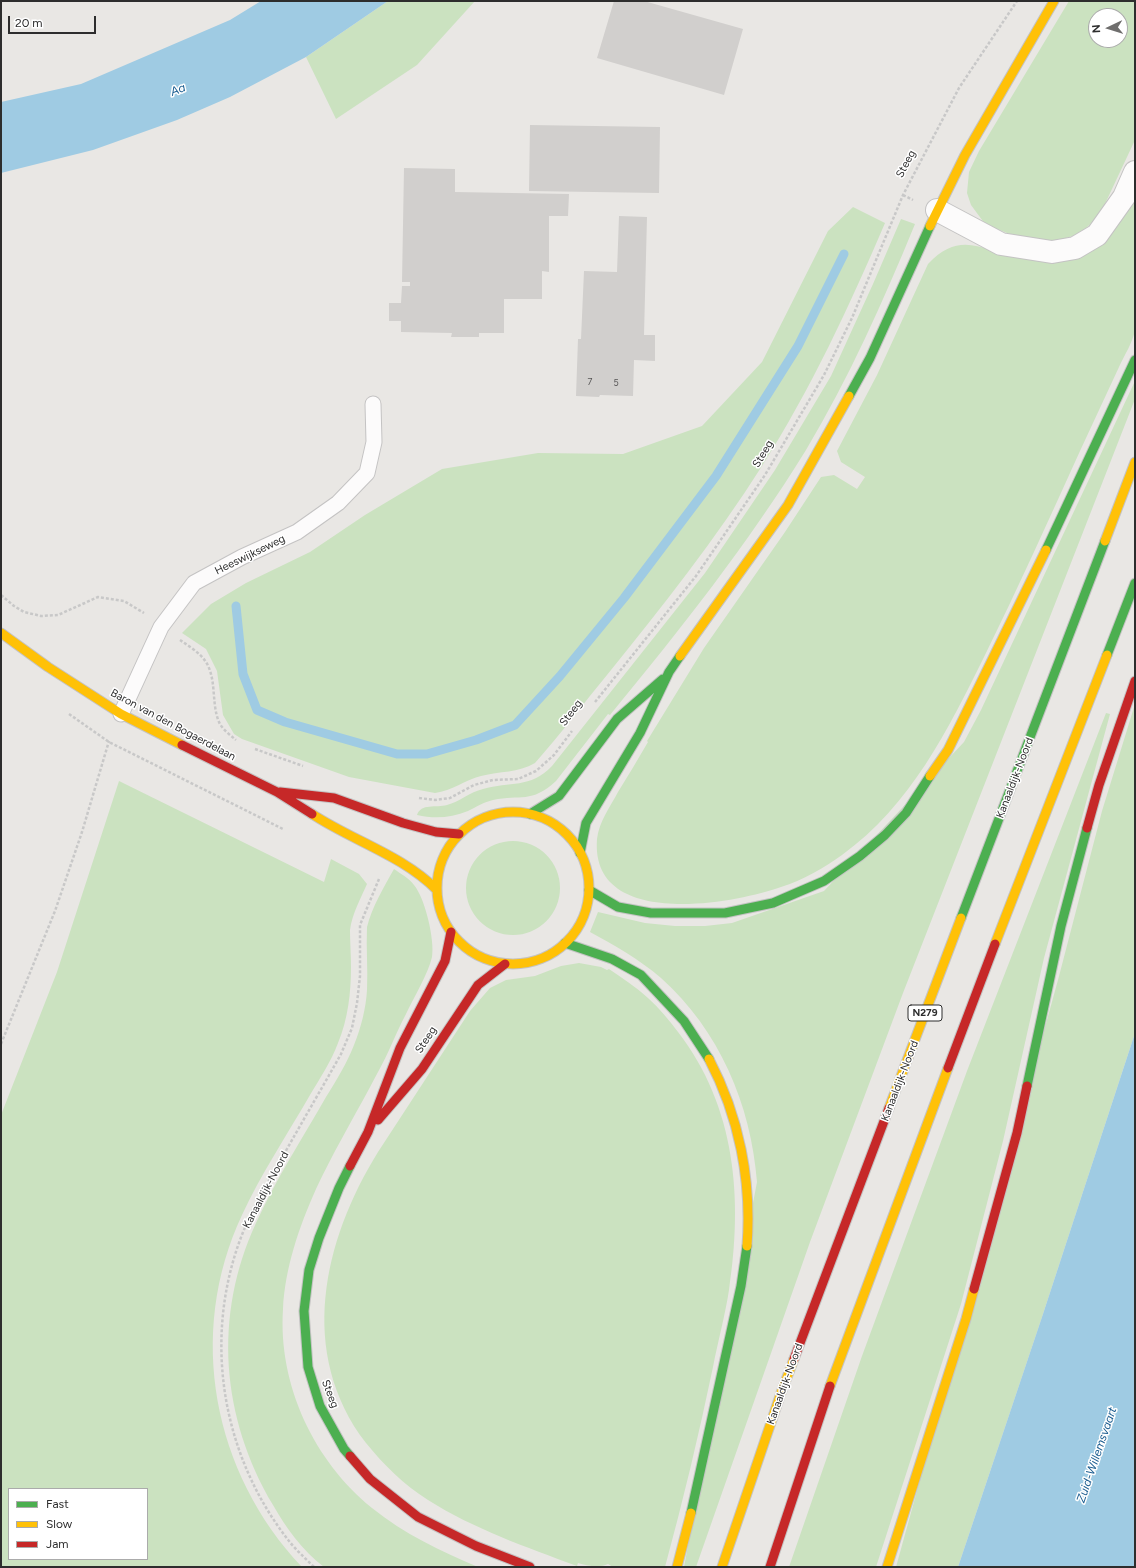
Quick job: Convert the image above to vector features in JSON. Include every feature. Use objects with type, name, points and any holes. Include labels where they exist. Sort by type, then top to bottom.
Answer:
[{"type":"main road","points":[[580,853],[586,823],[640,733],[670,672],[788,505],[870,358],[937,210],[965,155],[1054,1]]},
{"type":"main road","points":[[589,890],[618,907],[652,913],[724,913],[773,903],[824,881],[860,856],[885,836],[906,813],[948,750],[1060,521],[1135,360]]},
{"type":"main road","name":"Kanaaldijk-Noord","points":[[722,1567],[781,1393],[1135,462]]},
{"type":"main road","points":[[770,1567],[825,1399],[916,1152],[1022,873],[1135,583]]},
{"type":"main road","name":"Baron van den Bogaerdelaan","points":[[1,633],[48,667],[121,714],[277,792],[327,824],[390,855],[424,878],[437,890]]},
{"type":"main road","points":[[530,814],[559,796],[617,719],[670,672]]},
{"type":"main road","points":[[887,1567],[966,1319],[1017,1133],[1063,918],[1098,785],[1135,681]]},
{"type":"main road","name":"Baron van den Bogaerdelaan","points":[[277,792],[334,798],[403,823],[436,832],[459,834]]},
{"type":"main road","points":[[511,812],[530,814],[545,820],[559,828],[571,840],[580,853],[585,865],[589,890],[586,910],[578,928],[565,943],[552,953],[537,960],[521,964],[505,964],[474,954],[462,944],[451,932],[443,919],[437,890],[438,874],[442,860],[459,834],[474,823],[492,815],[511,812]]},
{"type":"main road","name":"Steeg","points":[[451,932],[445,961],[400,1048],[368,1132],[339,1188],[319,1238],[309,1270],[304,1311],[308,1367],[320,1406],[344,1449],[370,1479],[418,1517],[476,1546],[530,1567]]},
{"type":"main road","points":[[565,943],[600,954],[639,974],[670,1004],[689,1027],[718,1074],[734,1113],[744,1161],[747,1200],[747,1242],[740,1286],[692,1507],[676,1567]]},
{"type":"main road","name":"Steeg","points":[[368,1132],[422,1069],[478,985],[505,964]]},
{"type":"street","points":[[937,210],[1001,244],[1052,252],[1075,248],[1097,235],[1124,196],[1135,172]]},
{"type":"lane","name":"Heeswijkseweg","points":[[121,714],[161,627],[194,583],[242,557],[297,532],[338,503],[367,473],[374,442],[373,404]]},
{"type":"path","name":"Steeg","points":[[590,708],[696,576],[766,475],[824,375],[852,318],[903,195],[956,95],[1017,1]]},
{"type":"path","name":"Baron van den Bogaerdelaan","points":[[1,595],[24,612],[41,616],[58,615],[98,597],[124,601],[143,612],[161,627],[192,648],[205,662],[212,679],[214,706],[220,723],[238,742]]},
{"type":"path","name":"Steeg","points":[[413,797],[435,800],[450,798],[474,785],[493,780],[518,778],[536,771],[554,755],[576,726]]},
{"type":"path","points":[[1,1044],[55,911],[82,832],[108,742],[286,831]]},
{"type":"path","name":"Baron van den Bogaerdelaan","points":[[249,747],[306,768]]},
{"type":"path","name":"Kanaaldijk-Noord","points":[[314,1567],[289,1541],[266,1508],[248,1473],[234,1436],[224,1396],[222,1317],[228,1278],[240,1240],[256,1204],[341,1054],[352,1028],[360,976],[360,925],[380,878],[375,876]]},
{"type":"green space","points":[[388,1],[475,1],[417,65],[336,119],[306,57]]},
{"type":"green space","points":[[1069,1],[1135,1],[1135,140],[1098,217],[1086,228],[1073,236],[1058,240],[1044,241],[1012,235],[985,224],[971,205],[967,193],[969,172],[979,151]]},
{"type":"green space","points":[[1135,191],[1135,330],[1132,339],[1021,579],[971,683],[942,738],[908,790],[866,835],[842,855],[813,873],[781,887],[730,900],[667,904],[639,898],[616,887],[601,868],[597,839],[605,815],[648,742],[647,741],[704,648],[785,532],[821,477],[834,475],[857,489],[865,477],[841,462],[837,451],[877,375],[928,264],[940,254],[961,245],[982,247],[1022,259],[1047,261]]},
{"type":"green space","points":[[853,207],[885,223],[828,347],[780,437],[726,520],[688,573],[535,763],[522,769],[481,776],[447,790],[435,793],[349,777],[242,739],[234,734],[223,715],[217,671],[206,649],[182,633],[211,604],[246,583],[310,552],[365,515],[442,469],[538,453],[623,454],[702,426],[762,362],[828,231]]},
{"type":"green space","points":[[901,219],[915,224],[865,339],[822,423],[784,485],[737,553],[636,683],[610,715],[608,714],[556,781],[540,793],[526,797],[493,800],[483,803],[468,811],[449,816],[430,817],[417,815],[419,811],[425,807],[451,804],[478,790],[528,781],[544,773],[552,766],[705,573],[775,470],[831,376]]},
{"type":"green space","points":[[1135,381],[1135,399],[903,993],[810,1242],[696,1567],[684,1567],[757,1182],[754,1153],[748,1125],[728,1070],[700,1021],[682,998],[653,971],[590,932],[598,912],[645,923],[675,926],[705,926],[732,923],[824,891],[964,742],[981,710]]},
{"type":"green space","points":[[1135,704],[1135,1033],[958,1567],[896,1567],[1058,980],[1102,811]]},
{"type":"green space","points":[[1106,713],[1110,714],[1044,958],[1003,1141],[961,1304],[876,1567],[789,1567],[862,1356],[967,1071]]},
{"type":"green space","points":[[119,781],[324,882],[331,859],[359,874],[367,884],[351,924],[350,986],[347,1015],[341,1034],[329,1063],[266,1170],[242,1215],[225,1260],[215,1307],[213,1354],[218,1400],[229,1446],[247,1489],[272,1530],[302,1567],[1,1567],[1,1115],[57,972]]},
{"type":"green space","points":[[513,841],[531,845],[546,855],[556,870],[560,888],[556,906],[546,921],[531,931],[513,935],[495,931],[480,921],[470,906],[466,888],[470,870],[480,855],[495,845]]},
{"type":"green space","points":[[394,869],[412,883],[422,899],[431,930],[433,950],[432,957],[424,978],[385,1058],[328,1164],[304,1218],[290,1263],[284,1294],[283,1337],[287,1366],[294,1393],[304,1419],[317,1444],[333,1468],[351,1489],[372,1508],[397,1526],[450,1555],[478,1567],[324,1567],[302,1546],[283,1522],[273,1505],[256,1471],[242,1437],[233,1402],[229,1366],[229,1330],[233,1294],[242,1258],[256,1223],[272,1191],[341,1072],[354,1045],[366,1004],[367,927],[375,905]]},
{"type":"green space","points":[[579,963],[601,967],[607,970],[609,969],[643,994],[671,1023],[697,1061],[712,1091],[723,1123],[730,1155],[734,1188],[735,1222],[729,1290],[696,1442],[665,1567],[613,1567],[608,1564],[593,1566],[578,1563],[577,1566],[482,1529],[419,1494],[394,1474],[366,1443],[344,1408],[331,1372],[325,1335],[326,1297],[332,1259],[343,1222],[359,1186],[378,1152],[470,1011],[490,988],[506,980],[535,976],[561,966]]},
{"type":"water","name":"Aa","points":[[261,1],[388,1],[306,57],[230,97],[177,120],[93,150],[1,173],[1,102],[81,84],[230,20]]},
{"type":"water","name":"Zuid-Willemsvaart","points":[[1135,1033],[1135,1567],[958,1567],[1042,1317]]},
{"type":"building","points":[[614,1],[644,1],[743,29],[724,95],[597,58]]},
{"type":"building","points":[[530,125],[660,127],[659,193],[529,191]]},
{"type":"building","points":[[404,168],[455,169],[455,192],[569,194],[568,216],[549,216],[549,272],[542,271],[542,299],[504,299],[504,333],[479,333],[479,337],[451,337],[452,333],[401,332],[401,321],[389,321],[389,303],[401,303],[402,286],[410,286],[410,282],[402,282]]},
{"type":"building","points":[[619,216],[647,217],[644,335],[655,335],[655,361],[634,360],[633,396],[576,396],[578,339],[581,339],[584,271],[617,272]]},
{"type":"waterway","points":[[236,606],[243,674],[257,710],[285,722],[397,754],[427,754],[476,740],[515,725],[560,676],[624,598],[716,476],[798,346],[844,254]]},
{"type":"traffic: fast","points":[[849,396],[870,358],[930,226]]},
{"type":"traffic: fast","points":[[1046,550],[1135,360]]},
{"type":"traffic: fast","points":[[961,918],[1105,541]]},
{"type":"traffic: fast","points":[[1107,655],[1135,583]]},
{"type":"traffic: fast","points":[[580,853],[586,823],[640,733],[669,672],[680,656]]},
{"type":"traffic: fast","points":[[530,814],[559,796],[617,719],[663,679]]},
{"type":"traffic: fast","points":[[589,890],[618,907],[651,913],[725,913],[773,903],[824,881],[860,856],[885,835],[906,813],[930,776]]},
{"type":"traffic: fast","points":[[1027,1086],[1061,926],[1087,828]]},
{"type":"traffic: fast","points":[[565,943],[612,959],[641,975],[684,1021],[709,1059]]},
{"type":"traffic: fast","points":[[350,1166],[339,1188],[319,1238],[309,1270],[304,1311],[308,1367],[320,1406],[344,1449],[350,1456]]},
{"type":"traffic: fast","points":[[691,1513],[741,1286],[747,1246]]},
{"type":"traffic: slow","points":[[930,226],[965,155],[1054,1]]},
{"type":"traffic: slow","points":[[680,656],[788,505],[849,396]]},
{"type":"traffic: slow","points":[[1105,541],[1135,462]]},
{"type":"traffic: slow","points":[[930,776],[948,750],[1046,550]]},
{"type":"traffic: slow","points":[[1,633],[48,667],[121,714],[182,745]]},
{"type":"traffic: slow","points":[[995,944],[1107,655]]},
{"type":"traffic: slow","points":[[513,812],[528,814],[549,821],[571,840],[580,852],[583,859],[589,888],[587,903],[580,924],[561,946],[549,955],[542,958],[513,964],[498,962],[477,955],[455,936],[446,924],[443,917],[437,888],[439,873],[446,852],[465,830],[477,821],[484,818],[513,812]]},
{"type":"traffic: slow","points":[[312,814],[408,867],[437,890]]},
{"type":"traffic: slow","points":[[889,1108],[961,918]]},
{"type":"traffic: slow","points":[[709,1059],[728,1103],[736,1126],[741,1150],[747,1197],[747,1246]]},
{"type":"traffic: slow","points":[[830,1386],[948,1068]]},
{"type":"traffic: slow","points":[[887,1567],[966,1319],[974,1289]]},
{"type":"traffic: slow","points":[[722,1567],[794,1359]]},
{"type":"traffic: slow","points":[[677,1567],[691,1513]]},
{"type":"traffic: jam","points":[[1087,828],[1099,785],[1135,681]]},
{"type":"traffic: jam","points":[[182,745],[277,792],[312,814]]},
{"type":"traffic: jam","points":[[280,792],[334,798],[403,823],[436,832],[459,834]]},
{"type":"traffic: jam","points":[[350,1166],[368,1132],[400,1048],[445,961],[451,932]]},
{"type":"traffic: jam","points":[[948,1068],[995,944]]},
{"type":"traffic: jam","points":[[378,1120],[422,1069],[478,985],[505,964]]},
{"type":"traffic: jam","points":[[974,1289],[1017,1133],[1027,1086]]},
{"type":"traffic: jam","points":[[794,1359],[889,1108]]},
{"type":"traffic: jam","points":[[770,1567],[830,1386]]},
{"type":"traffic: jam","points":[[350,1456],[370,1479],[418,1517],[476,1546],[530,1567]]}]
